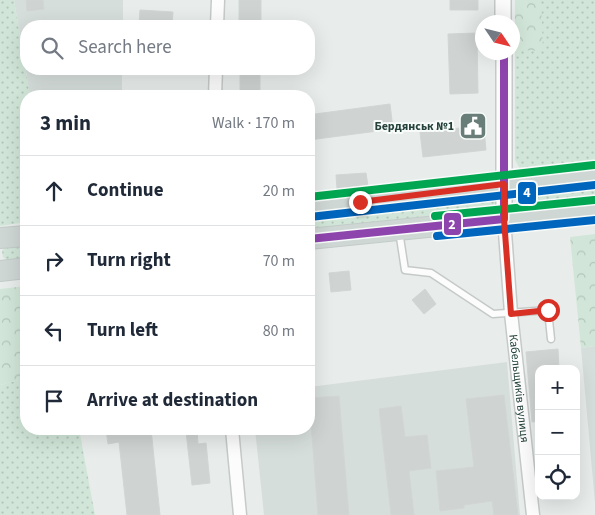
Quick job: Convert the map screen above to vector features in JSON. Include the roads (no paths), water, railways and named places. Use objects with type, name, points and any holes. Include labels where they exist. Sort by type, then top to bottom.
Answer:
[{"type":"main road","points":[[315,206],[595,175]]},
{"type":"main road","points":[[315,238],[595,210]]},
{"type":"main road","points":[[0,238],[20,236]]},
{"type":"main road","points":[[0,271],[20,269]]},
{"type":"street","points":[[217,20],[218,0]]},
{"type":"street","points":[[503,0],[503,15]]},
{"type":"street","name":"Кабельщиків вулиця","points":[[504,60],[504,219],[511,314],[533,515]]},
{"type":"street","points":[[215,90],[216,75]]},
{"type":"street","points":[[233,435],[240,515]]},
{"type":"lane","points":[[399,230],[404,270],[431,273],[492,314],[548,310],[551,339]]},
{"type":"place","name":"Бердянськ №1","points":[[473,126]]}]
